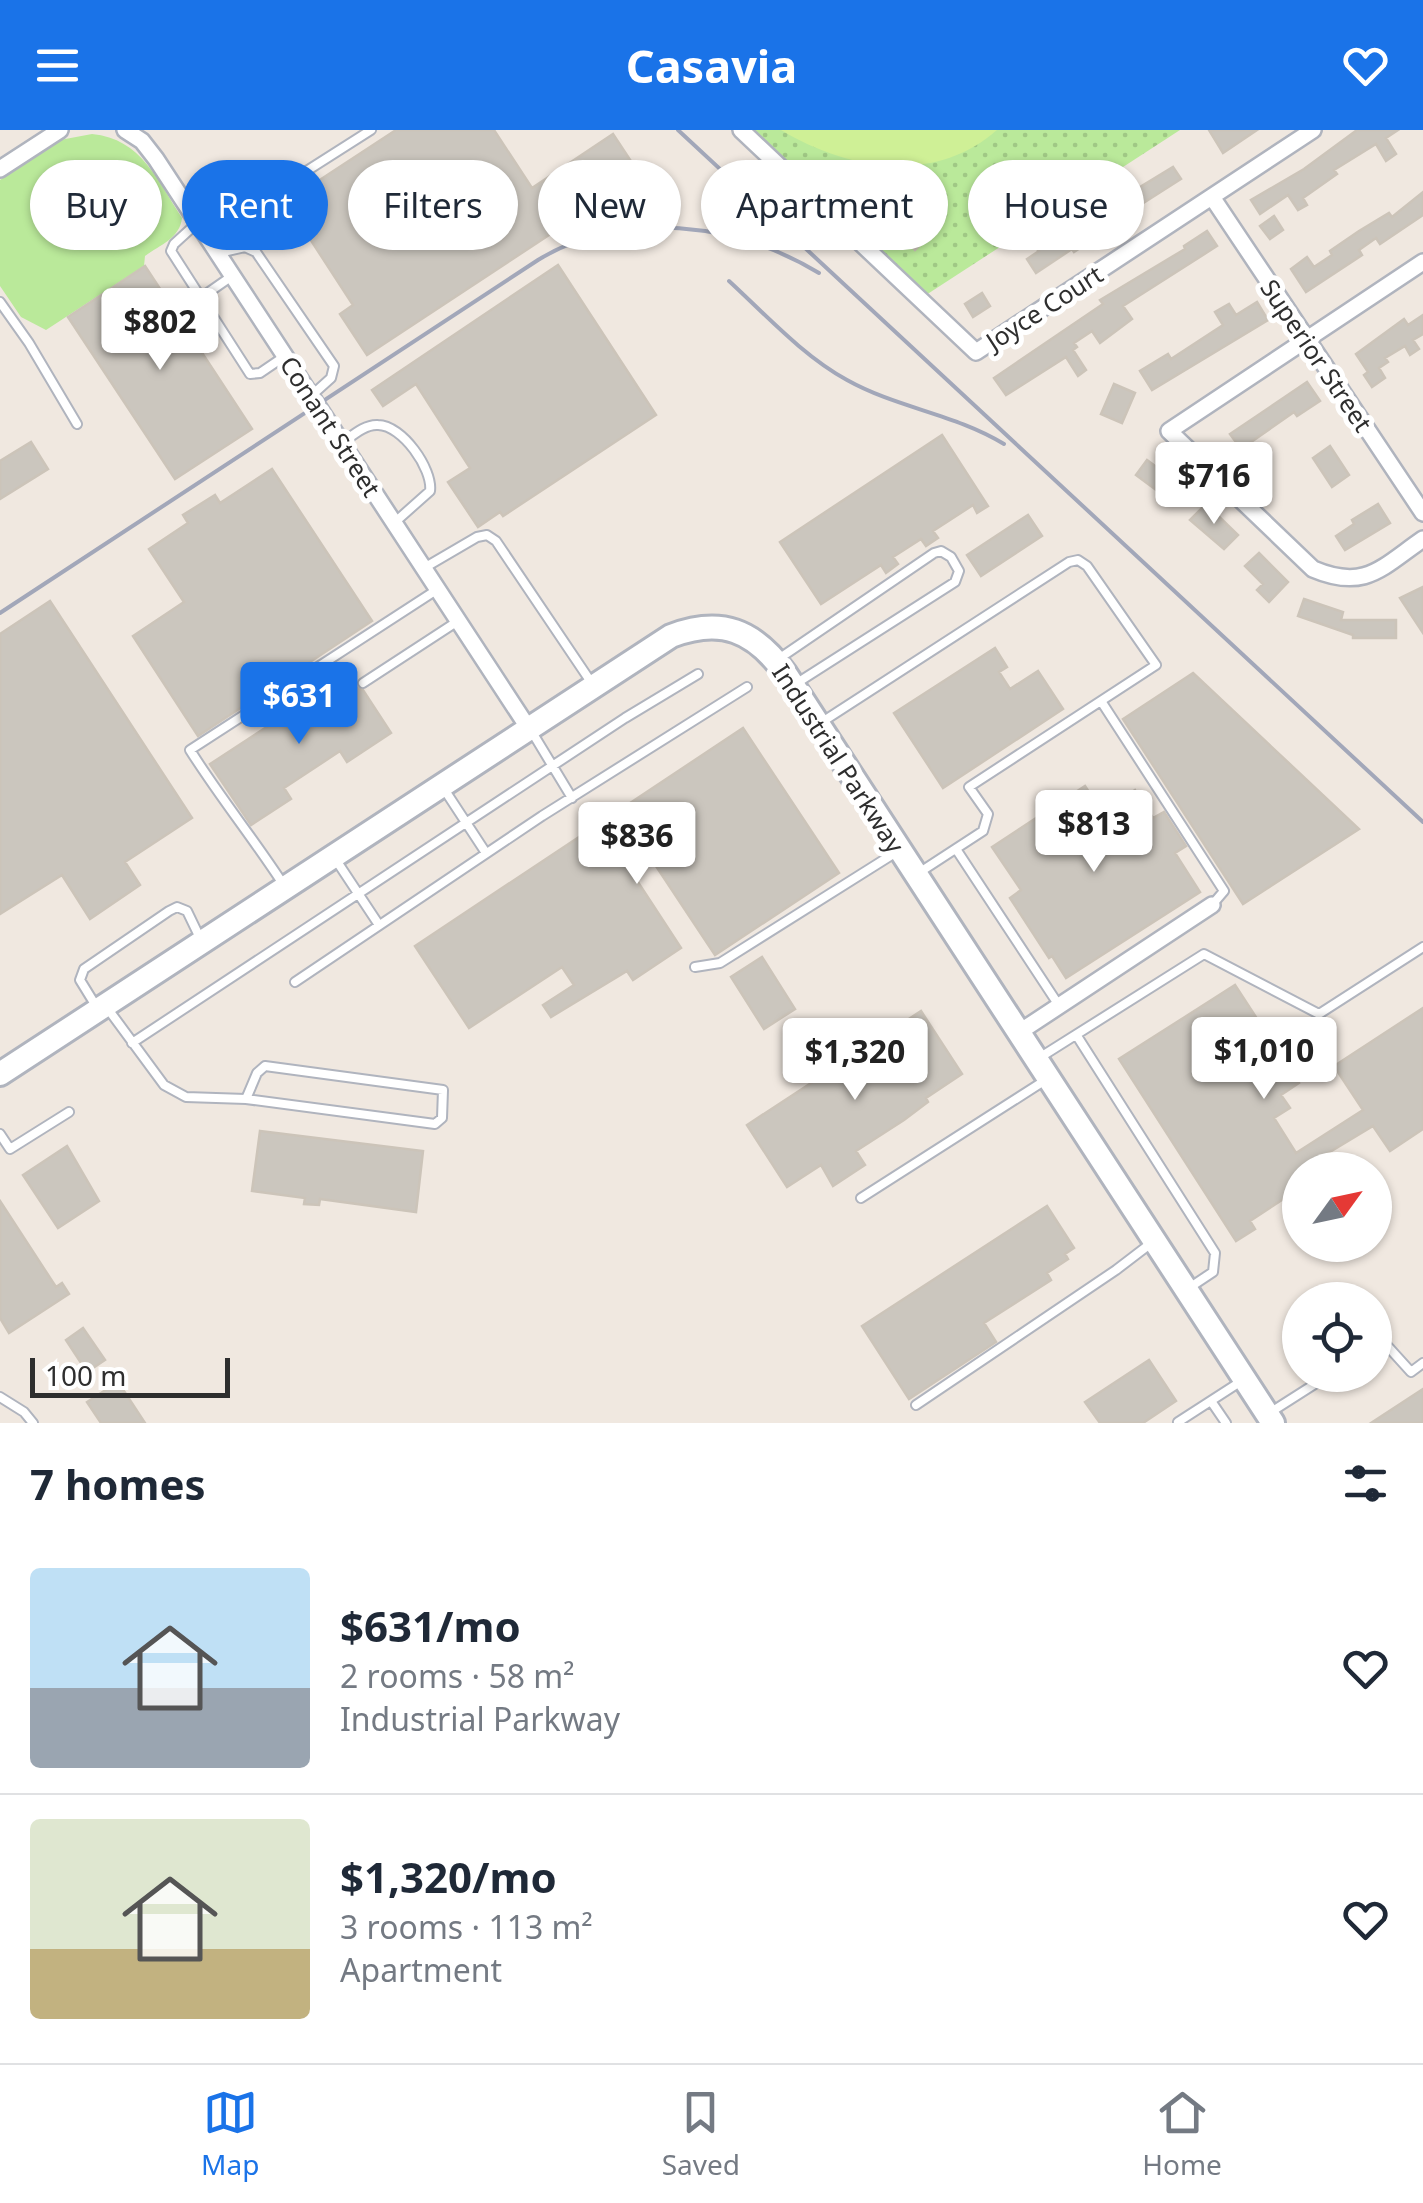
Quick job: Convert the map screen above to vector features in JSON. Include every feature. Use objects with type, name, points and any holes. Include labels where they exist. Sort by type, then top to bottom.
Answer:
[{"type":"street","name":"Conant Street","points":[[125,130],[142,141],[182,199]]},
{"type":"street","name":"Joyce Court","points":[[741,130],[976,352],[1313,130]]},
{"type":"street","points":[[0,168],[58,131]]},
{"type":"street","name":"Superior Street","points":[[1212,198],[1423,513]]},
{"type":"street","name":"Conant Street","points":[[215,250],[529,728]]},
{"type":"street","points":[[1423,262],[1169,431],[1313,569],[1336,579],[1367,577],[1423,539]]},
{"type":"street","name":"Industrial Parkway","points":[[0,1074],[670,636],[696,627],[742,633],[776,660],[1270,1419]]},
{"type":"street","points":[[1018,1033],[1212,905]]},
{"type":"lane","points":[[320,160],[371,130]]},
{"type":"lane","points":[[182,240],[171,251],[250,374],[260,374],[285,356]]},
{"type":"lane","points":[[218,254],[245,247],[256,252],[334,366],[331,378],[311,396]]},
{"type":"lane","points":[[199,298],[232,276]]},
{"type":"lane","points":[[0,302],[77,424]]},
{"type":"lane","points":[[342,443],[369,426],[382,425],[398,432],[426,471],[430,491],[394,523]]},
{"type":"lane","points":[[424,568],[478,537],[496,541],[594,686]]},
{"type":"lane","points":[[776,660],[934,554],[941,551],[951,556],[959,572],[955,582],[793,686]]},
{"type":"lane","points":[[818,724],[1069,562],[1078,560],[1087,566],[1156,664],[969,787],[988,814],[983,831],[916,875]]},
{"type":"lane","points":[[286,888],[190,750],[438,590]]},
{"type":"lane","points":[[363,683],[458,621]]},
{"type":"lane","points":[[132,1043],[698,674]]},
{"type":"lane","points":[[295,982],[486,853],[747,687]]},
{"type":"lane","points":[[1101,701],[1224,891],[1212,905]]},
{"type":"lane","points":[[529,728],[572,798]]},
{"type":"lane","points":[[442,786],[486,853]]},
{"type":"lane","points":[[956,849],[1060,1007]]},
{"type":"lane","points":[[696,966],[720,963],[899,850]]},
{"type":"lane","points":[[334,856],[379,924]]},
{"type":"lane","points":[[202,942],[187,911],[176,907],[84,969],[80,980],[164,1085],[186,1097],[246,1099],[435,1124],[442,1118],[443,1090],[265,1066],[257,1073],[246,1099]]},
{"type":"lane","points":[[861,1198],[1042,1069],[1076,1036],[1204,954],[1319,1014],[1423,946]]},
{"type":"lane","points":[[1076,1036],[1215,1254],[1213,1272],[1186,1290]]},
{"type":"lane","points":[[0,1134],[10,1148],[69,1112]]},
{"type":"lane","points":[[916,1405],[1154,1241]]},
{"type":"lane","points":[[1392,1351],[1411,1372],[1423,1364]]},
{"type":"lane","points":[[1178,1422],[1244,1380]]},
{"type":"lane","points":[[1270,1419],[1306,1392]]},
{"type":"lane","points":[[0,1397],[24,1412],[33,1423]]},
{"type":"lane","points":[[1211,1401],[1226,1423]]},
{"type":"green space","points":[[753,130],[1180,130],[1134,160],[968,160],[968,250],[995,250],[926,295],[879,250],[948,250],[948,160],[784,160]]},
{"type":"green space","points":[[781,130],[997,130],[973,147],[942,160],[854,160],[807,144]]},
{"type":"green space","points":[[92,134],[109,137],[142,160],[30,160],[60,140]]},
{"type":"green space","points":[[30,160],[30,250],[154,250],[145,256],[144,266],[46,330],[21,317],[0,286],[0,180]]},
{"type":"green space","points":[[162,187],[182,218],[162,244]]},
{"type":"building","points":[[396,130],[494,130],[514,160],[350,160]]},
{"type":"building","points":[[1209,130],[1257,130],[1223,153]]},
{"type":"building","points":[[1357,130],[1398,130],[1386,138],[1396,154],[1386,161],[1376,144],[1334,170],[1337,174],[1303,198],[1307,205],[1298,210],[1288,195],[1260,214],[1251,200],[1304,169]]},
{"type":"building","points":[[613,134],[630,160],[574,160]]},
{"type":"building","points":[[348,161],[348,250],[518,250],[518,167],[532,188],[538,184],[538,242],[367,355],[340,314],[353,305],[317,250],[328,250],[328,175]]},
{"type":"building","points":[[1173,167],[1181,179],[1144,203],[1144,185]]},
{"type":"building","points":[[1423,192],[1423,215],[1380,244],[1376,238],[1359,250],[1362,255],[1306,292],[1291,269],[1307,257],[1314,267],[1359,231],[1389,213],[1392,217]]},
{"type":"building","points":[[1274,216],[1283,230],[1270,239],[1260,226]]},
{"type":"building","points":[[1207,231],[1217,246],[1123,306],[1132,319],[1100,343],[1092,331],[1074,343],[1077,347],[1073,350],[1086,370],[1078,376],[1066,357],[1006,395],[994,378],[1103,304],[1100,300],[1185,249]]},
{"type":"building","points":[[1070,250],[1036,273],[1027,259],[1039,251]]},
{"type":"building","points":[[558,265],[656,415],[503,516],[500,512],[478,527],[448,482],[470,468],[416,384],[383,406],[372,390]]},
{"type":"building","points":[[145,266],[252,429],[175,479],[68,317]]},
{"type":"building","points":[[982,293],[990,306],[973,317],[965,304]]},
{"type":"building","points":[[1257,302],[1268,320],[1152,390],[1140,371],[1168,354],[1171,359],[1223,325],[1215,312],[1229,304],[1236,315]]},
{"type":"building","points":[[1423,315],[1423,334],[1413,340],[1419,349],[1410,355],[1405,346],[1385,358],[1388,362],[1379,368],[1385,378],[1372,387],[1356,354],[1404,319],[1408,325]]},
{"type":"building","points":[[1307,382],[1320,401],[1297,416],[1294,412],[1241,449],[1230,434]]},
{"type":"building","points":[[1114,384],[1135,393],[1122,423],[1101,414]]},
{"type":"building","points":[[942,435],[988,506],[977,513],[973,505],[933,531],[938,538],[926,546],[921,539],[893,557],[898,564],[886,573],[881,565],[821,604],[780,542]]},
{"type":"building","points":[[31,442],[48,469],[0,499],[0,461]]},
{"type":"building","points":[[1330,446],[1349,475],[1332,487],[1313,458]]},
{"type":"building","points":[[1147,460],[1182,486],[1171,501],[1136,475]]},
{"type":"building","points":[[272,469],[372,621],[198,736],[133,636],[184,602],[149,549],[188,523],[183,515],[215,495],[220,503]]},
{"type":"building","points":[[1206,504],[1238,535],[1224,549],[1190,520]]},
{"type":"building","points":[[1378,504],[1390,523],[1345,550],[1336,536],[1354,524],[1352,520]]},
{"type":"building","points":[[1028,515],[1042,536],[981,576],[967,555]]},
{"type":"building","points":[[1259,553],[1288,582],[1269,602],[1257,590],[1263,584],[1245,566]]},
{"type":"building","points":[[1423,587],[1423,633],[1400,598]]},
{"type":"building","points":[[1304,599],[1343,612],[1341,620],[1396,620],[1396,638],[1353,638],[1298,616]]},
{"type":"building","points":[[50,601],[192,818],[125,862],[140,885],[90,919],[62,875],[0,914],[0,634]]},
{"type":"building","points":[[995,648],[1007,667],[999,672],[1010,689],[1038,671],[1063,709],[943,788],[894,713]]},
{"type":"building","points":[[351,672],[357,688],[363,690],[391,733],[347,762],[340,751],[284,788],[291,799],[251,825],[210,764]]},
{"type":"building","points":[[1193,673],[1359,829],[1243,904],[1123,719]]},
{"type":"building","points":[[743,728],[839,873],[715,955],[652,860],[632,873],[681,948],[633,980],[627,971],[551,1017],[543,1005],[574,985],[562,967],[469,1028],[415,946]]},
{"type":"building","points":[[1085,786],[1102,812],[1135,790],[1153,818],[1164,812],[1186,846],[1175,853],[1200,892],[1066,978],[1010,898],[1021,890],[992,847]]},
{"type":"building","points":[[762,957],[795,1009],[764,1029],[731,977]]},
{"type":"building","points":[[1235,985],[1299,1083],[1281,1095],[1290,1108],[1274,1118],[1295,1152],[1282,1152],[1282,1200],[1250,1221],[1255,1229],[1236,1241],[1119,1059]]},
{"type":"building","points":[[1423,1008],[1423,1129],[1390,1151],[1373,1126],[1330,1152],[1298,1152],[1363,1110],[1334,1066]]},
{"type":"building","points":[[921,1011],[962,1074],[926,1098],[928,1102],[904,1120],[856,1151],[865,1165],[833,1186],[821,1165],[787,1187],[747,1125]]},
{"type":"building","points":[[260,1131],[423,1151],[416,1212],[320,1199],[319,1205],[304,1204],[305,1198],[252,1191]]},
{"type":"building","points":[[67,1146],[99,1201],[58,1228],[23,1175]]},
{"type":"building","points":[[0,1201],[56,1287],[62,1283],[69,1294],[9,1333],[0,1318]]},
{"type":"building","points":[[1047,1206],[1074,1248],[1065,1254],[1068,1259],[1047,1273],[1051,1280],[984,1323],[996,1342],[909,1399],[862,1326]]},
{"type":"building","points":[[83,1328],[105,1360],[87,1372],[66,1340]]},
{"type":"building","points":[[1149,1360],[1176,1401],[1143,1423],[1100,1423],[1085,1402]]},
{"type":"building","points":[[118,1382],[145,1423],[101,1423],[87,1402]]},
{"type":"building","points":[[1423,1389],[1423,1423],[1371,1423]]},
{"type":"railway","points":[[678,130],[1423,822]]},
{"type":"railway","points":[[0,613],[538,260],[571,244],[606,233],[679,228],[752,243],[819,273]]},
{"type":"railway","points":[[729,281],[800,347],[847,380],[886,398],[966,425],[1004,444]]}]
